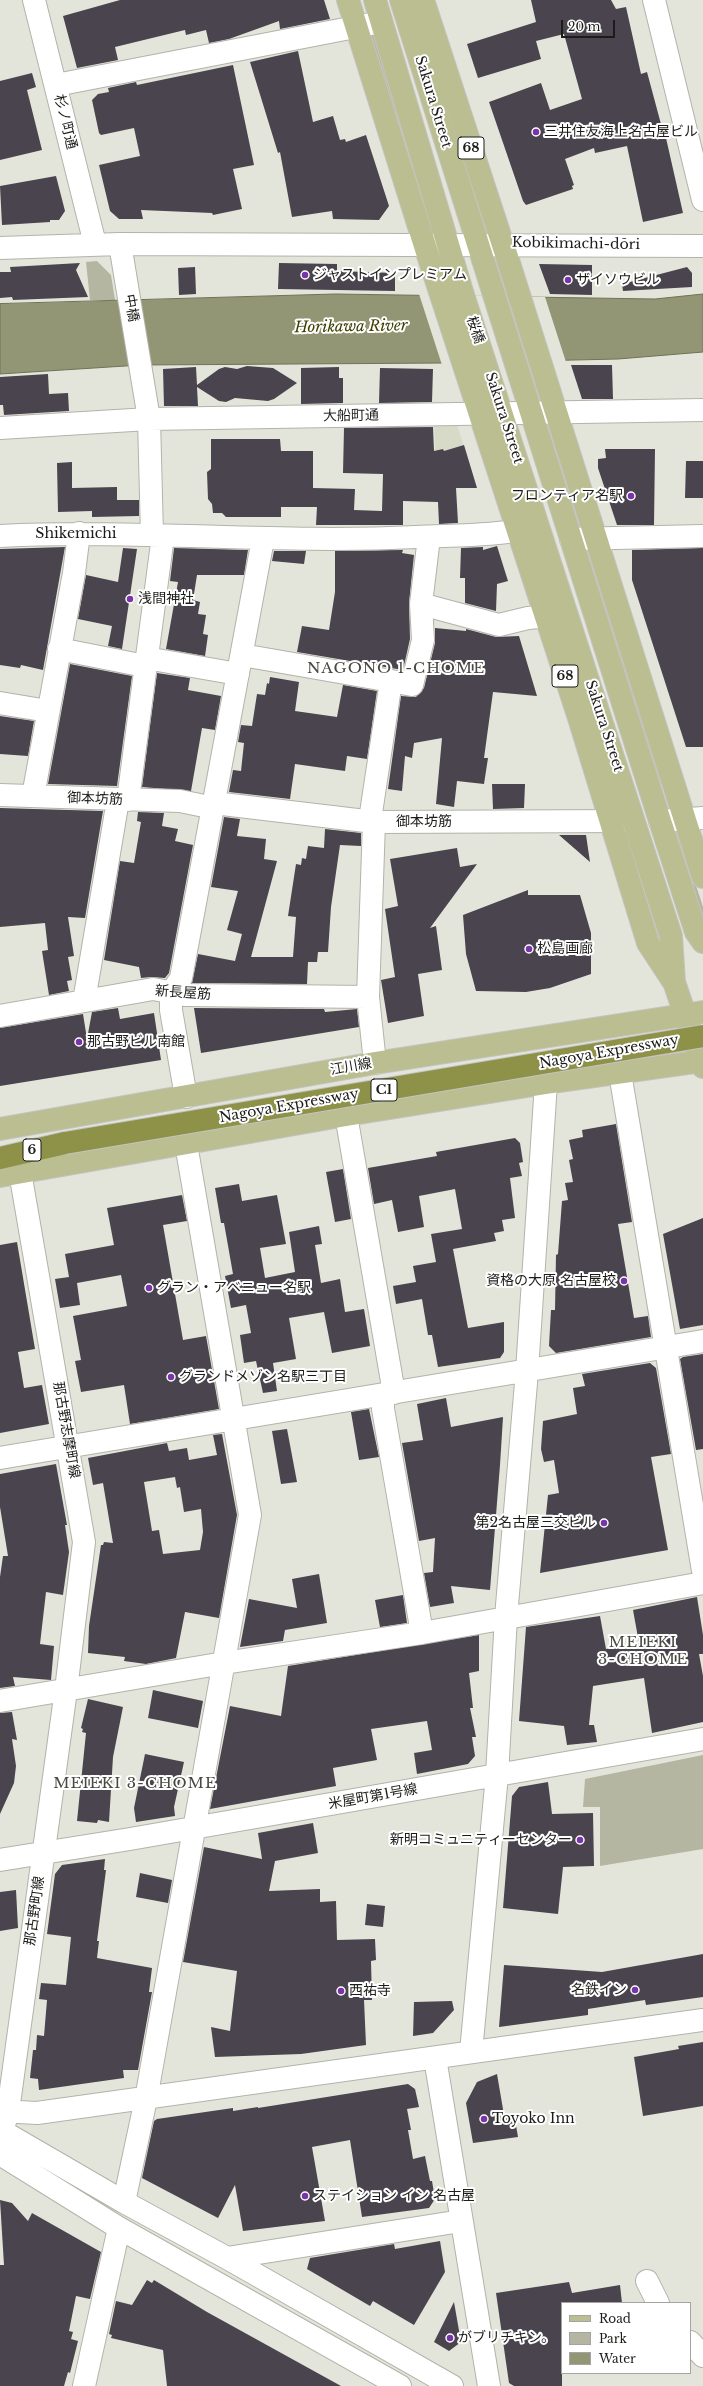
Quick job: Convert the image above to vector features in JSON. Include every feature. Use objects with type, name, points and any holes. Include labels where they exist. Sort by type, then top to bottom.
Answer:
[{"type":"highway","name":"Nagoya Expressway","points":[[0,1150],[65,1143],[703,1036]]},
{"type":"highway","name":"Nagoya Expressway","points":[[0,1158],[65,1143]]},
{"type":"main road","name":"68","points":[[348,0],[425,246],[546,617],[648,943],[674,982]]},
{"type":"main road","name":"Sakura Street","points":[[374,0],[463,295]]},
{"type":"main road","name":"Sakura Street","points":[[401,0],[493,295]]},
{"type":"main road","name":"68","points":[[422,0],[503,244],[596,538],[694,818],[703,877]]},
{"type":"main road","name":"桜橋","points":[[463,295],[487,365]]},
{"type":"main road","name":"桜橋","points":[[493,295],[515,364]]},
{"type":"main road","name":"Sakura Street","points":[[515,364],[696,932],[703,942]]},
{"type":"main road","name":"Sakura Street","points":[[487,365],[670,936],[674,982],[694,1013],[702,1063]]},
{"type":"main road","name":"江川線","points":[[0,1129],[375,1063],[694,1013]]},
{"type":"main road","points":[[10,1174],[346,1115],[546,1083],[702,1063]]},
{"type":"street","name":"杉ノ町通","points":[[34,0],[95,244]]},
{"type":"street","points":[[654,0],[703,200]]},
{"type":"street","points":[[56,85],[381,22]]},
{"type":"street","name":"Kobikimachi-dōri","points":[[0,248],[95,244],[425,246],[503,244],[703,246]]},
{"type":"street","name":"中橋","points":[[84,1001],[123,800],[145,662],[157,536],[149,419],[120,244]]},
{"type":"street","name":"大船町通","points":[[0,428],[149,419],[556,414],[703,410]]},
{"type":"street","name":"Shikemichi","points":[[0,536],[79,533],[263,539],[360,540],[518,531],[540,527]]},
{"type":"street","points":[[32,796],[74,573],[79,533]]},
{"type":"street","points":[[571,540],[596,538],[703,536]]},
{"type":"street","points":[[59,649],[145,662],[240,665],[391,681],[412,685],[423,640],[421,604],[429,537]]},
{"type":"street","points":[[186,1097],[171,1010],[171,993],[181,978],[263,539]]},
{"type":"street","points":[[421,604],[499,625],[528,618],[568,615]]},
{"type":"street","points":[[375,1063],[368,997],[374,822],[370,814],[391,681]]},
{"type":"street","points":[[0,704],[48,711]]},
{"type":"street","name":"御本坊筋","points":[[0,795],[180,801],[374,822],[634,821]]},
{"type":"street","points":[[660,821],[694,818]]},
{"type":"street","name":"新長屋筋","points":[[0,1016],[153,989],[185,995],[368,997]]},
{"type":"street","points":[[620,1073],[703,1571]]},
{"type":"street","points":[[471,2052],[498,1775],[506,1617],[527,1371],[546,1083]]},
{"type":"street","points":[[346,1115],[389,1394],[383,1410],[422,1633]]},
{"type":"street","points":[[124,2202],[146,2099],[250,1515],[186,1144]]},
{"type":"street","name":"那古野志摩町線","points":[[10,1174],[68,1446],[84,1542],[66,1690]]},
{"type":"street","points":[[0,1458],[703,1341]]},
{"type":"street","points":[[0,1701],[224,1663],[422,1633],[703,1583]]},
{"type":"street","name":"那古野町線","points":[[2,2123],[66,1690]]},
{"type":"street","name":"米屋町第1号線","points":[[0,1860],[193,1829],[703,1739]]},
{"type":"street","points":[[2,2123],[37,2113],[146,2099],[703,2020]]},
{"type":"street","points":[[435,2058],[489,2386]]},
{"type":"street","points":[[2,2123],[124,2202],[227,2258],[452,2386]]},
{"type":"street","points":[[0,2154],[119,2228],[400,2386]]},
{"type":"street","points":[[227,2258],[461,2221]]},
{"type":"street","points":[[84,2386],[119,2228]]},
{"type":"street","points":[[647,2281],[658,2302]]},
{"type":"street","points":[[691,2343],[703,2356]]},
{"type":"shaded area","points":[[456,421],[477,488],[437,488],[434,422]]},
{"type":"green space","points":[[371,34],[374,34],[425,198],[423,200],[419,199],[368,38]]},
{"type":"green space","points":[[97,261],[111,275],[115,300],[90,300],[86,262]]},
{"type":"green space","points":[[553,444],[557,444],[577,511],[576,514],[572,512],[552,447]]},
{"type":"green space","points":[[586,547],[589,549],[663,781],[661,784],[657,783],[584,550]]},
{"type":"green space","points":[[673,814],[703,907],[703,923],[669,817]]},
{"type":"green space","points":[[625,834],[628,835],[659,936],[657,940]]},
{"type":"green space","points":[[703,1755],[703,1849],[600,1866],[600,1807],[583,1807],[585,1779]]},
{"type":"water","name":"Horikawa River","points":[[336,294],[655,299],[703,294],[703,352],[618,359],[445,363],[141,365],[0,374],[0,304]]},
{"type":"pier","points":[[419,294],[545,297],[566,362],[442,365]]},
{"type":"building","points":[[120,0],[324,0],[330,19],[280,29],[279,21],[229,39],[209,43],[206,30],[186,35],[185,30],[115,47],[118,60],[77,68],[63,16]]},
{"type":"building","points":[[531,0],[611,0],[616,9],[626,7],[641,74],[647,72],[665,139],[666,138],[683,213],[643,222],[627,146],[595,153],[594,148],[565,159],[574,185],[572,186],[573,189],[526,205],[523,201],[489,102],[541,83],[550,110],[582,99],[564,34],[536,41],[541,59],[478,78],[467,44],[536,22]]},
{"type":"building","points":[[298,51],[313,122],[333,116],[340,140],[345,139],[346,142],[366,135],[389,206],[379,220],[333,219],[332,211],[292,217],[280,152],[278,153],[250,62]]},
{"type":"building","points":[[233,65],[254,165],[233,169],[242,209],[213,215],[212,213],[141,210],[143,219],[119,219],[110,211],[99,165],[140,156],[134,128],[101,135],[99,133],[92,100],[98,94],[109,92],[108,88],[136,82],[137,85]]},
{"type":"building","points":[[32,73],[36,87],[27,90],[42,150],[0,160],[0,81]]},
{"type":"building","points":[[56,176],[65,211],[59,220],[50,220],[50,222],[2,225],[0,186]]},
{"type":"building","points":[[80,263],[76,270],[88,297],[13,300],[12,297],[0,298],[0,272],[11,272],[10,267]]},
{"type":"building","points":[[279,263],[337,264],[337,271],[395,273],[395,291],[278,289]]},
{"type":"building","name":"ザイソウビル","points":[[539,264],[592,265],[592,295],[550,294]]},
{"type":"building","points":[[195,267],[196,294],[179,295],[178,268]]},
{"type":"building","points":[[687,267],[692,273],[692,287],[623,291],[622,284]]},
{"type":"building","points":[[571,365],[612,365],[613,399],[582,399]]},
{"type":"building","points":[[247,366],[273,368],[297,383],[274,399],[268,401],[235,398],[226,402],[219,401],[197,387],[198,406],[164,406],[163,369],[196,367],[197,385],[219,369],[225,367],[237,369]]},
{"type":"building","points":[[339,367],[339,378],[343,378],[343,403],[301,404],[301,368]]},
{"type":"building","points":[[380,368],[433,369],[432,402],[379,403]]},
{"type":"building","points":[[48,374],[49,394],[68,393],[69,411],[4,415],[3,405],[0,405],[0,377]]},
{"type":"building","points":[[433,427],[434,451],[443,449],[444,451],[464,445],[477,488],[456,488],[458,523],[439,524],[438,502],[403,501],[403,525],[316,525],[317,507],[281,507],[281,517],[226,517],[222,513],[213,513],[212,504],[208,499],[207,472],[211,469],[211,439],[280,439],[281,451],[313,451],[313,488],[355,489],[354,510],[382,511],[383,474],[343,473],[344,428]]},
{"type":"building","name":"フロンティア名駅","points":[[605,449],[655,449],[654,525],[617,525],[598,468],[598,459],[606,458]]},
{"type":"building","points":[[686,461],[703,461],[703,498],[685,498]]},
{"type":"building","points":[[72,462],[72,488],[117,487],[117,500],[139,500],[139,516],[92,517],[92,511],[58,512],[57,463]]},
{"type":"building","points":[[497,546],[508,581],[497,584],[496,611],[465,603],[465,578],[460,578],[461,548],[483,547],[483,550]]},
{"type":"building","points":[[65,547],[43,670],[21,665],[20,668],[0,665],[0,549]]},
{"type":"building","points":[[123,548],[137,549],[122,649],[108,646],[112,626],[78,619],[86,575],[118,582]]},
{"type":"building","points":[[174,548],[248,550],[244,575],[197,575],[193,600],[200,602],[198,614],[206,615],[203,634],[208,635],[205,656],[166,649],[178,582],[170,581]]},
{"type":"building","points":[[703,548],[703,747],[686,747],[632,580],[632,550]]},
{"type":"building","points":[[403,550],[402,553],[414,555],[409,603],[410,639],[403,670],[297,652],[302,626],[329,630],[335,592],[335,551]]},
{"type":"building","points":[[274,551],[306,551],[304,564],[272,561]]},
{"type":"building","points":[[435,628],[466,631],[466,629],[496,637],[519,636],[537,696],[493,692],[484,758],[488,758],[484,784],[457,781],[454,807],[436,804],[442,738],[414,743],[412,758],[405,756],[402,791],[388,789],[401,696],[416,697],[424,688],[435,643]]},
{"type":"building","points":[[70,664],[132,676],[117,786],[48,784]]},
{"type":"building","points":[[157,673],[190,678],[188,690],[221,696],[215,730],[202,728],[191,791],[142,787]]},
{"type":"building","points":[[270,677],[299,682],[295,711],[337,717],[343,685],[377,691],[367,759],[347,756],[345,771],[295,764],[290,799],[229,792],[233,770],[241,771],[244,743],[238,742],[241,725],[252,726],[257,694],[265,695],[267,683],[269,684]]},
{"type":"building","points":[[0,716],[34,721],[28,756],[0,754]]},
{"type":"building","points":[[492,784],[525,784],[524,808],[493,809]]},
{"type":"building","points":[[0,808],[103,811],[85,918],[68,917],[74,956],[68,957],[72,980],[67,981],[69,991],[49,995],[42,951],[48,950],[45,923],[0,927]]},
{"type":"building","points":[[138,812],[164,813],[162,826],[178,829],[175,841],[193,845],[169,973],[165,978],[141,978],[139,967],[104,960],[120,861],[134,863],[141,822],[137,821]]},
{"type":"building","points":[[224,817],[240,819],[237,836],[266,839],[264,859],[277,861],[251,957],[293,957],[296,917],[288,916],[296,864],[301,865],[302,858],[306,859],[308,846],[324,848],[325,829],[361,833],[361,846],[340,845],[331,907],[328,952],[318,952],[317,962],[308,962],[307,984],[192,983],[198,954],[235,961],[242,934],[227,930],[238,891],[211,887]]},
{"type":"building","points":[[559,835],[586,835],[590,862]]},
{"type":"building","points":[[457,848],[460,867],[477,864],[430,928],[436,926],[442,970],[418,974],[424,1016],[388,1023],[381,980],[395,977],[385,909],[398,906],[390,859]]},
{"type":"building","points":[[528,890],[528,895],[580,895],[591,933],[591,974],[550,988],[526,992],[476,991],[466,954],[463,915]]},
{"type":"building","name":"那古野ビル南館","points":[[118,1008],[120,1019],[154,1013],[161,1060],[0,1086],[0,1028],[83,1014],[87,1039],[92,1012]]},
{"type":"building","points":[[194,1008],[324,1009],[325,1012],[357,1009],[359,1027],[201,1053]]},
{"type":"building","points":[[616,1124],[632,1222],[618,1224],[634,1318],[648,1316],[651,1337],[556,1353],[549,1346],[551,1310],[555,1310],[556,1255],[558,1254],[562,1201],[568,1200],[565,1183],[573,1182],[569,1160],[573,1159],[569,1140],[583,1137],[582,1130]]},
{"type":"building","points":[[515,1138],[520,1143],[523,1162],[519,1163],[522,1176],[510,1178],[515,1218],[502,1220],[504,1231],[494,1233],[496,1241],[453,1249],[468,1328],[504,1322],[504,1352],[500,1358],[438,1367],[432,1335],[428,1335],[422,1299],[396,1304],[393,1286],[416,1282],[413,1266],[436,1262],[431,1234],[462,1229],[455,1189],[419,1196],[424,1227],[398,1232],[392,1200],[374,1204],[368,1168],[437,1156],[436,1152]]},
{"type":"building","points":[[343,1169],[351,1219],[335,1222],[326,1172]]},
{"type":"building","points":[[239,1184],[242,1201],[277,1195],[286,1244],[260,1248],[265,1278],[295,1272],[289,1232],[319,1226],[322,1244],[315,1245],[321,1283],[340,1279],[345,1312],[364,1309],[370,1346],[332,1353],[324,1312],[289,1318],[296,1359],[273,1363],[277,1391],[263,1393],[256,1361],[244,1363],[240,1335],[251,1333],[246,1305],[231,1308],[225,1276],[233,1274],[224,1223],[221,1223],[215,1188]]},
{"type":"building","points":[[182,1195],[187,1221],[163,1225],[183,1340],[206,1336],[219,1409],[130,1424],[124,1385],[81,1392],[75,1361],[81,1360],[73,1316],[127,1306],[121,1275],[77,1283],[80,1305],[60,1308],[55,1279],[69,1277],[65,1254],[114,1245],[107,1208]]},
{"type":"building","points":[[703,1218],[703,1325],[680,1329],[663,1234]]},
{"type":"building","points":[[17,1242],[35,1349],[18,1352],[24,1388],[42,1385],[49,1424],[0,1433],[0,1245]]},
{"type":"building","points":[[703,1354],[703,1449],[696,1450],[680,1359],[683,1357]]},
{"type":"building","points":[[650,1363],[656,1368],[671,1454],[651,1457],[668,1550],[540,1573],[548,1495],[559,1493],[554,1460],[544,1462],[541,1449],[543,1421],[577,1414],[573,1388],[585,1386],[582,1374]]},
{"type":"building","points":[[446,1398],[451,1427],[503,1417],[500,1465],[490,1590],[451,1586],[454,1603],[430,1607],[424,1573],[433,1572],[435,1538],[419,1541],[402,1443],[423,1440],[417,1404]]},
{"type":"building","points":[[369,1409],[379,1457],[359,1460],[351,1412]]},
{"type":"building","points":[[287,1429],[297,1482],[281,1484],[272,1431]]},
{"type":"building","points":[[222,1434],[237,1515],[219,1618],[185,1612],[176,1658],[146,1664],[124,1661],[125,1657],[88,1653],[89,1626],[101,1545],[103,1545],[104,1542],[113,1543],[103,1483],[93,1485],[88,1458],[167,1443],[169,1451],[187,1448],[189,1460],[217,1455],[213,1435]],"holes":[[[175,1477],[177,1488],[180,1487],[184,1512],[201,1509],[203,1532],[200,1550],[163,1554],[159,1530],[152,1531],[144,1482]]]},
{"type":"building","points":[[56,1464],[67,1525],[65,1525],[69,1552],[63,1595],[46,1592],[40,1644],[54,1646],[51,1680],[13,1677],[15,1686],[0,1688],[0,1577],[3,1556],[8,1556],[0,1507],[0,1474]]},
{"type":"building","points":[[319,1574],[327,1623],[285,1630],[283,1641],[240,1647],[249,1599],[297,1608],[292,1579]]},
{"type":"building","points":[[403,1595],[407,1623],[380,1627],[375,1600]]},
{"type":"building","points":[[697,1597],[703,1635],[703,1654],[699,1654],[703,1676],[703,1722],[652,1733],[644,1678],[593,1686],[589,1725],[594,1725],[597,1742],[567,1745],[564,1726],[519,1721],[526,1627],[600,1616],[606,1649],[639,1643],[633,1610]]},
{"type":"building","points":[[479,1635],[479,1671],[469,1673],[473,1708],[470,1708],[476,1737],[472,1737],[475,1756],[468,1764],[417,1774],[414,1753],[432,1750],[427,1721],[371,1729],[377,1760],[333,1768],[336,1786],[210,1809],[230,1706],[281,1716],[288,1666]]},
{"type":"building","points":[[153,1690],[203,1701],[198,1728],[148,1718]]},
{"type":"building","points":[[88,1699],[123,1707],[113,1757],[109,1822],[98,1820],[97,1823],[77,1821],[86,1733],[82,1732],[83,1729],[81,1728]]},
{"type":"building","points":[[12,1712],[17,1740],[12,1739],[16,1766],[14,1783],[0,1814],[0,1713]]},
{"type":"building","points":[[145,1754],[184,1762],[174,1807],[175,1816],[136,1822],[134,1808]]},
{"type":"building","points":[[548,1782],[552,1814],[593,1813],[594,1866],[563,1867],[558,1914],[503,1908],[512,1796],[519,1787]]},
{"type":"building","points":[[313,1823],[318,1853],[275,1861],[269,1891],[320,1889],[320,1902],[336,1901],[337,1940],[375,1939],[376,1960],[371,1961],[372,2000],[364,2000],[366,2045],[301,2054],[215,2057],[211,2027],[230,2031],[237,1971],[183,1962],[204,1847],[262,1859],[258,1833]]},
{"type":"building","points":[[105,1859],[104,1870],[106,1870],[97,1941],[99,1941],[97,1958],[152,1968],[149,1992],[152,1992],[138,2070],[123,2070],[124,2078],[39,2090],[38,2079],[30,2078],[33,2050],[36,2050],[37,2035],[44,2036],[47,2000],[39,1999],[41,1983],[66,1985],[71,1937],[47,1934],[55,1874],[62,1865]]},
{"type":"building","points":[[140,1873],[172,1880],[168,1903],[136,1897]]},
{"type":"building","points":[[16,1890],[18,1928],[0,1931],[0,1892]]},
{"type":"building","points":[[367,1904],[385,1906],[383,1927],[365,1925]]},
{"type":"building","points":[[703,1954],[703,1997],[646,2005],[645,2000],[588,2009],[588,2015],[499,2027],[504,1965],[602,1972]]},
{"type":"building","points":[[452,2001],[454,2010],[433,2033],[413,2036],[414,2002]]},
{"type":"building","points":[[703,2042],[703,2106],[643,2116],[634,2057],[679,2049],[678,2046]]},
{"type":"building","points":[[497,2074],[504,2115],[514,2114],[518,2137],[473,2143],[466,2103],[477,2082]]},
{"type":"building","points":[[408,2084],[415,2089],[419,2107],[407,2109],[411,2130],[408,2130],[413,2159],[425,2156],[430,2181],[432,2181],[435,2199],[429,2208],[362,2217],[350,2140],[312,2147],[325,2221],[243,2231],[235,2185],[218,2218],[142,2178],[154,2121],[157,2119],[233,2108],[233,2111],[258,2108]]},
{"type":"building","points":[[0,2200],[12,2203],[28,2221],[32,2213],[101,2252],[90,2299],[76,2296],[69,2331],[73,2332],[71,2339],[78,2341],[70,2373],[68,2372],[64,2386],[0,2386],[0,2265],[4,2265]]},
{"type":"building","points":[[440,2241],[445,2272],[414,2325],[373,2301],[370,2306],[307,2269],[310,2258],[394,2244],[395,2249]]},
{"type":"building","points":[[147,2280],[152,2283],[154,2280],[207,2312],[341,2386],[167,2386],[163,2350],[111,2338],[112,2335],[109,2334],[116,2301],[132,2305]]},
{"type":"building","points":[[569,2282],[572,2293],[620,2285],[622,2302],[561,2302],[562,2386],[514,2386],[509,2383],[496,2293]]},
{"type":"building","points":[[454,2302],[461,2342],[449,2351],[434,2342]]},
{"type":"place","name":"三井住友海上名古屋ビル","points":[[536,132]]},
{"type":"place","name":"ジャストインプレミアム","points":[[305,275]]},
{"type":"place","name":"ザイソウビル","points":[[568,280]]},
{"type":"place","name":"フロンティア名駅","points":[[631,496]]},
{"type":"place","name":"浅間神社","points":[[130,599]]},
{"type":"place","name":"松島画廊","points":[[529,949]]},
{"type":"place","name":"那古野ビル南館","points":[[79,1042]]},
{"type":"place","name":"資格の大原 名古屋校","points":[[624,1281]]},
{"type":"place","name":"グラン・アベニュー名駅","points":[[149,1288]]},
{"type":"place","name":"グランドメゾン名駅三丁目","points":[[171,1377]]},
{"type":"place","name":"第2名古屋三交ビル","points":[[604,1523]]},
{"type":"place","name":"新明コミュニティーセンター","points":[[580,1840]]},
{"type":"place","name":"名鉄イン","points":[[635,1990]]},
{"type":"place","name":"西祐寺","points":[[341,1991]]},
{"type":"place","name":"Toyoko Inn","points":[[484,2119]]},
{"type":"place","name":"ステイション イン 名古屋","points":[[305,2196]]},
{"type":"place","name":"がブリチキン。","points":[[450,2338]]},
{"type":"district","name":"NAGONO 1-CHOME","points":[[396,669]]},
{"type":"district","name":"MEIEKI 3-CHOME","points":[[643,1652]]},
{"type":"district","name":"MEIEKI 3-CHOME","points":[[135,1784]]}]
